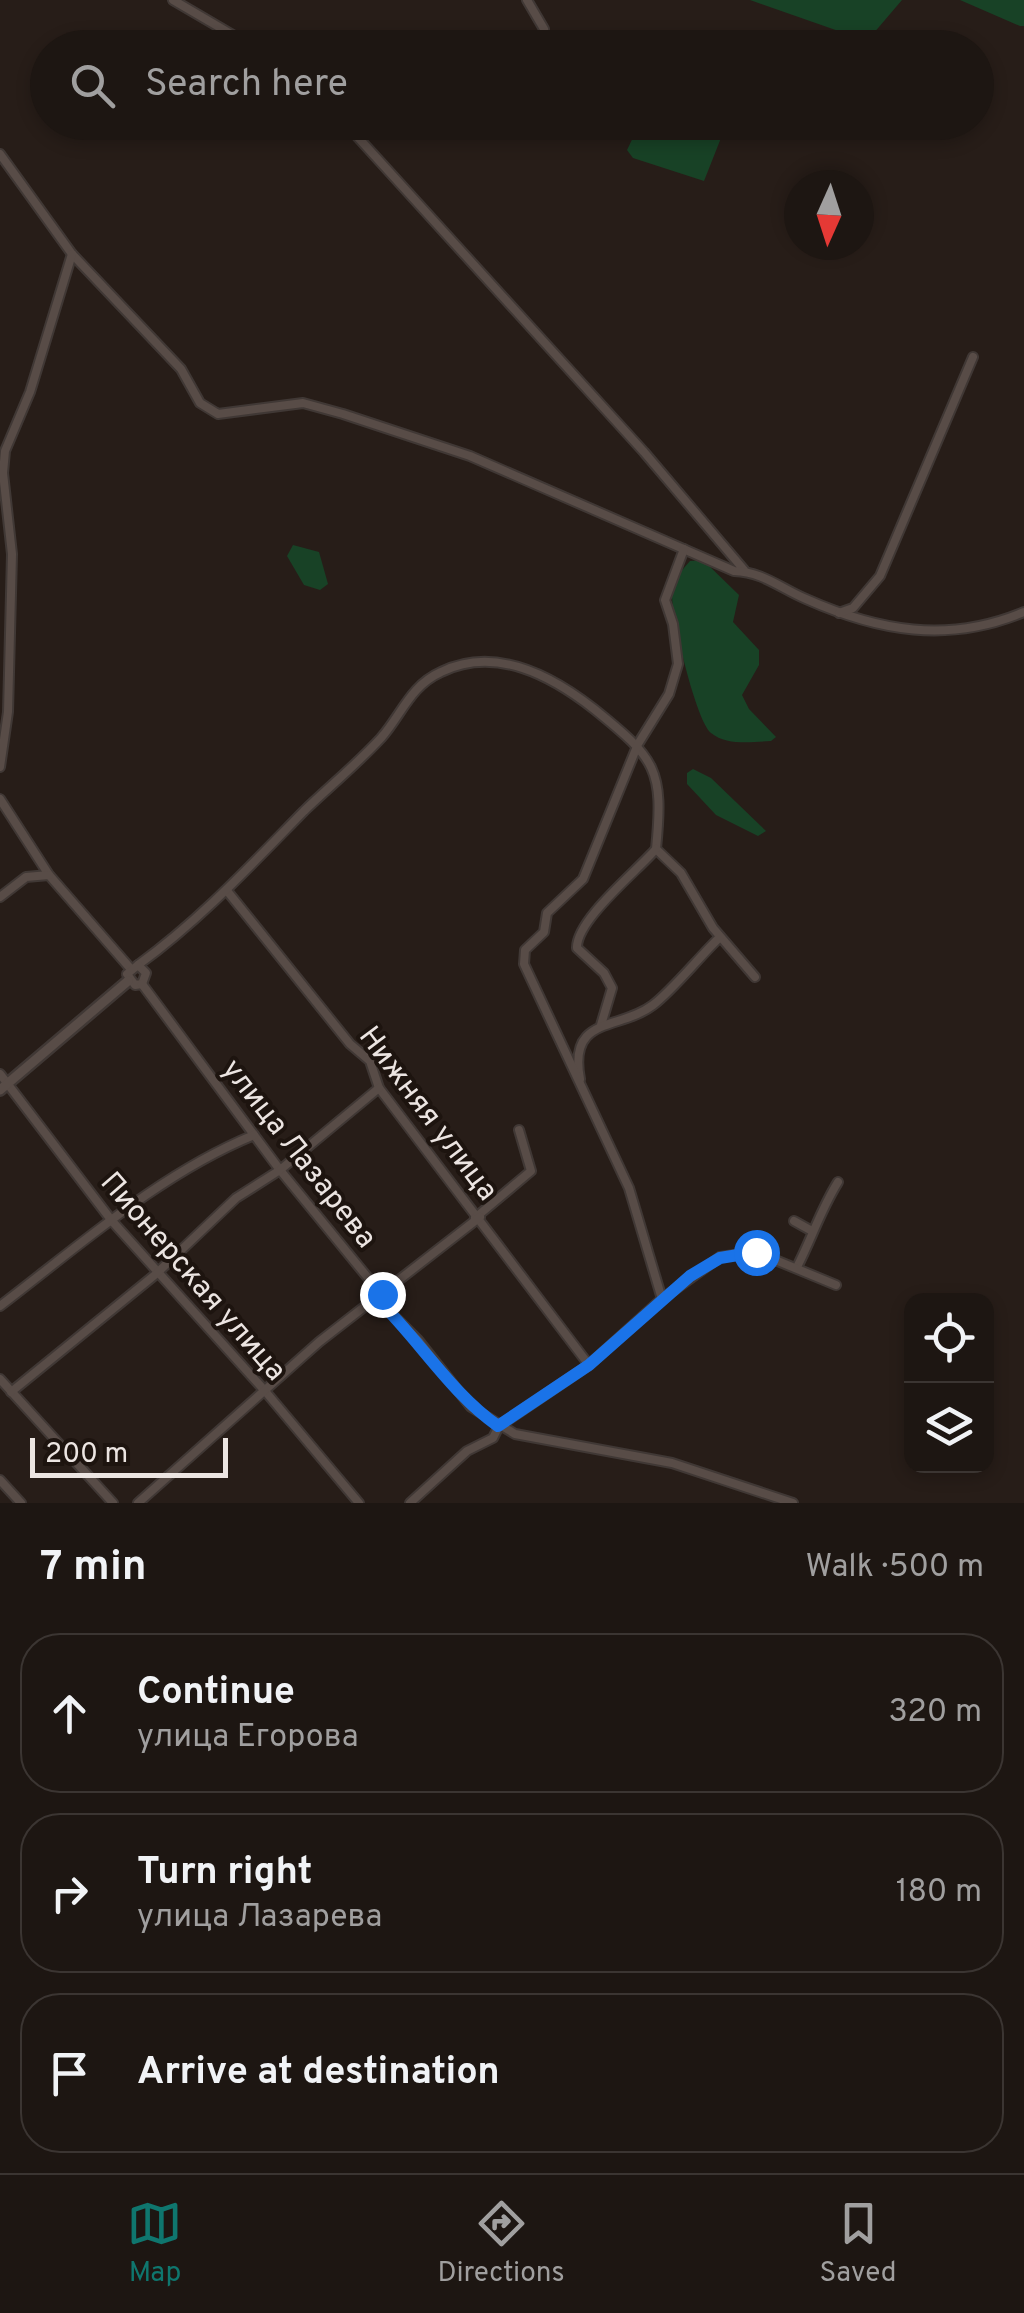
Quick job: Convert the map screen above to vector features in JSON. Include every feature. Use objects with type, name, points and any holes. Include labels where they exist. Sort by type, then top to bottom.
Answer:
[{"type":"street","points":[[173,0],[224,30]]},
{"type":"street","points":[[527,0],[544,29]]},
{"type":"street","points":[[360,140],[644,452],[744,572]]},
{"type":"street","points":[[0,154],[72,254],[180,368],[200,402],[218,414],[303,403],[343,414],[470,456],[684,549],[762,575],[839,613],[883,629],[957,630],[1024,612]]},
{"type":"street","points":[[0,767],[8,712],[4,628],[12,554],[2,450],[30,392],[72,254]]},
{"type":"street","points":[[839,613],[853,608],[880,576],[973,357]]},
{"type":"street","points":[[662,1300],[629,1188],[524,964],[525,950],[544,932],[547,914],[582,879],[638,744],[669,694],[678,664],[674,624],[664,600],[684,549]]},
{"type":"street","points":[[4,1087],[128,981],[134,967],[228,892],[382,736],[418,686],[444,670],[489,664],[528,668],[555,679],[638,744],[657,778],[661,796],[656,849],[604,902],[576,938],[577,948],[604,973],[612,988],[601,1025]]},
{"type":"street","points":[[0,799],[49,875],[134,967],[146,973],[142,984],[128,981]]},
{"type":"street","points":[[656,849],[681,873],[720,937],[756,976]]},
{"type":"street","points":[[0,897],[26,877],[49,875]]},
{"type":"street","name":"Нижняя улица","points":[[228,892],[350,1044],[370,1061],[379,1088],[589,1365]]},
{"type":"street","points":[[582,1092],[579,1049],[584,1038],[601,1025],[652,1006],[720,937]]},
{"type":"street","name":"улица Лазарева","points":[[142,984],[280,1170],[471,1407],[498,1426],[541,1441],[688,1467],[792,1503]]},
{"type":"street","name":"Пионерская улица","points":[[0,1074],[4,1087],[112,1222],[266,1391],[359,1503]]},
{"type":"street","points":[[11,1392],[156,1274],[236,1198],[280,1170],[379,1088]]},
{"type":"street","points":[[138,1503],[319,1342],[380,1297],[530,1171],[519,1130]]},
{"type":"street","points":[[0,1306],[112,1222],[219,1149],[254,1135]]},
{"type":"street","points":[[797,1268],[838,1182]]},
{"type":"street","points":[[794,1221],[812,1231]]},
{"type":"street","points":[[410,1503],[467,1451],[493,1438],[498,1426],[589,1365],[662,1300],[720,1258],[756,1252],[836,1286]]},
{"type":"street","points":[[0,1380],[112,1503]]},
{"type":"street","points":[[0,1480],[21,1503]]},
{"type":"street","points":[[756,1490],[770,1503]]},
{"type":"green space","points":[[750,0],[902,0],[876,30],[836,30]]},
{"type":"green space","points":[[960,0],[1024,0],[1024,26],[1020,26]]},
{"type":"green space","points":[[632,140],[720,140],[704,181],[633,158],[627,150]]},
{"type":"green space","points":[[293,545],[319,552],[328,584],[320,590],[304,585],[287,556]]},
{"type":"green space","points":[[703,560],[739,595],[733,622],[759,650],[759,665],[742,695],[749,709],[776,737],[771,741],[740,742],[717,737],[698,709],[680,644],[672,594],[676,580],[690,561]]},
{"type":"green space","points":[[693,769],[711,778],[766,831],[758,836],[716,815],[687,784],[687,773]]},
{"type":"route","points":[[382,1294],[378,1300],[418,1340],[471,1407],[498,1426],[532,1407],[589,1365],[690,1276],[720,1258],[756,1252]]}]
